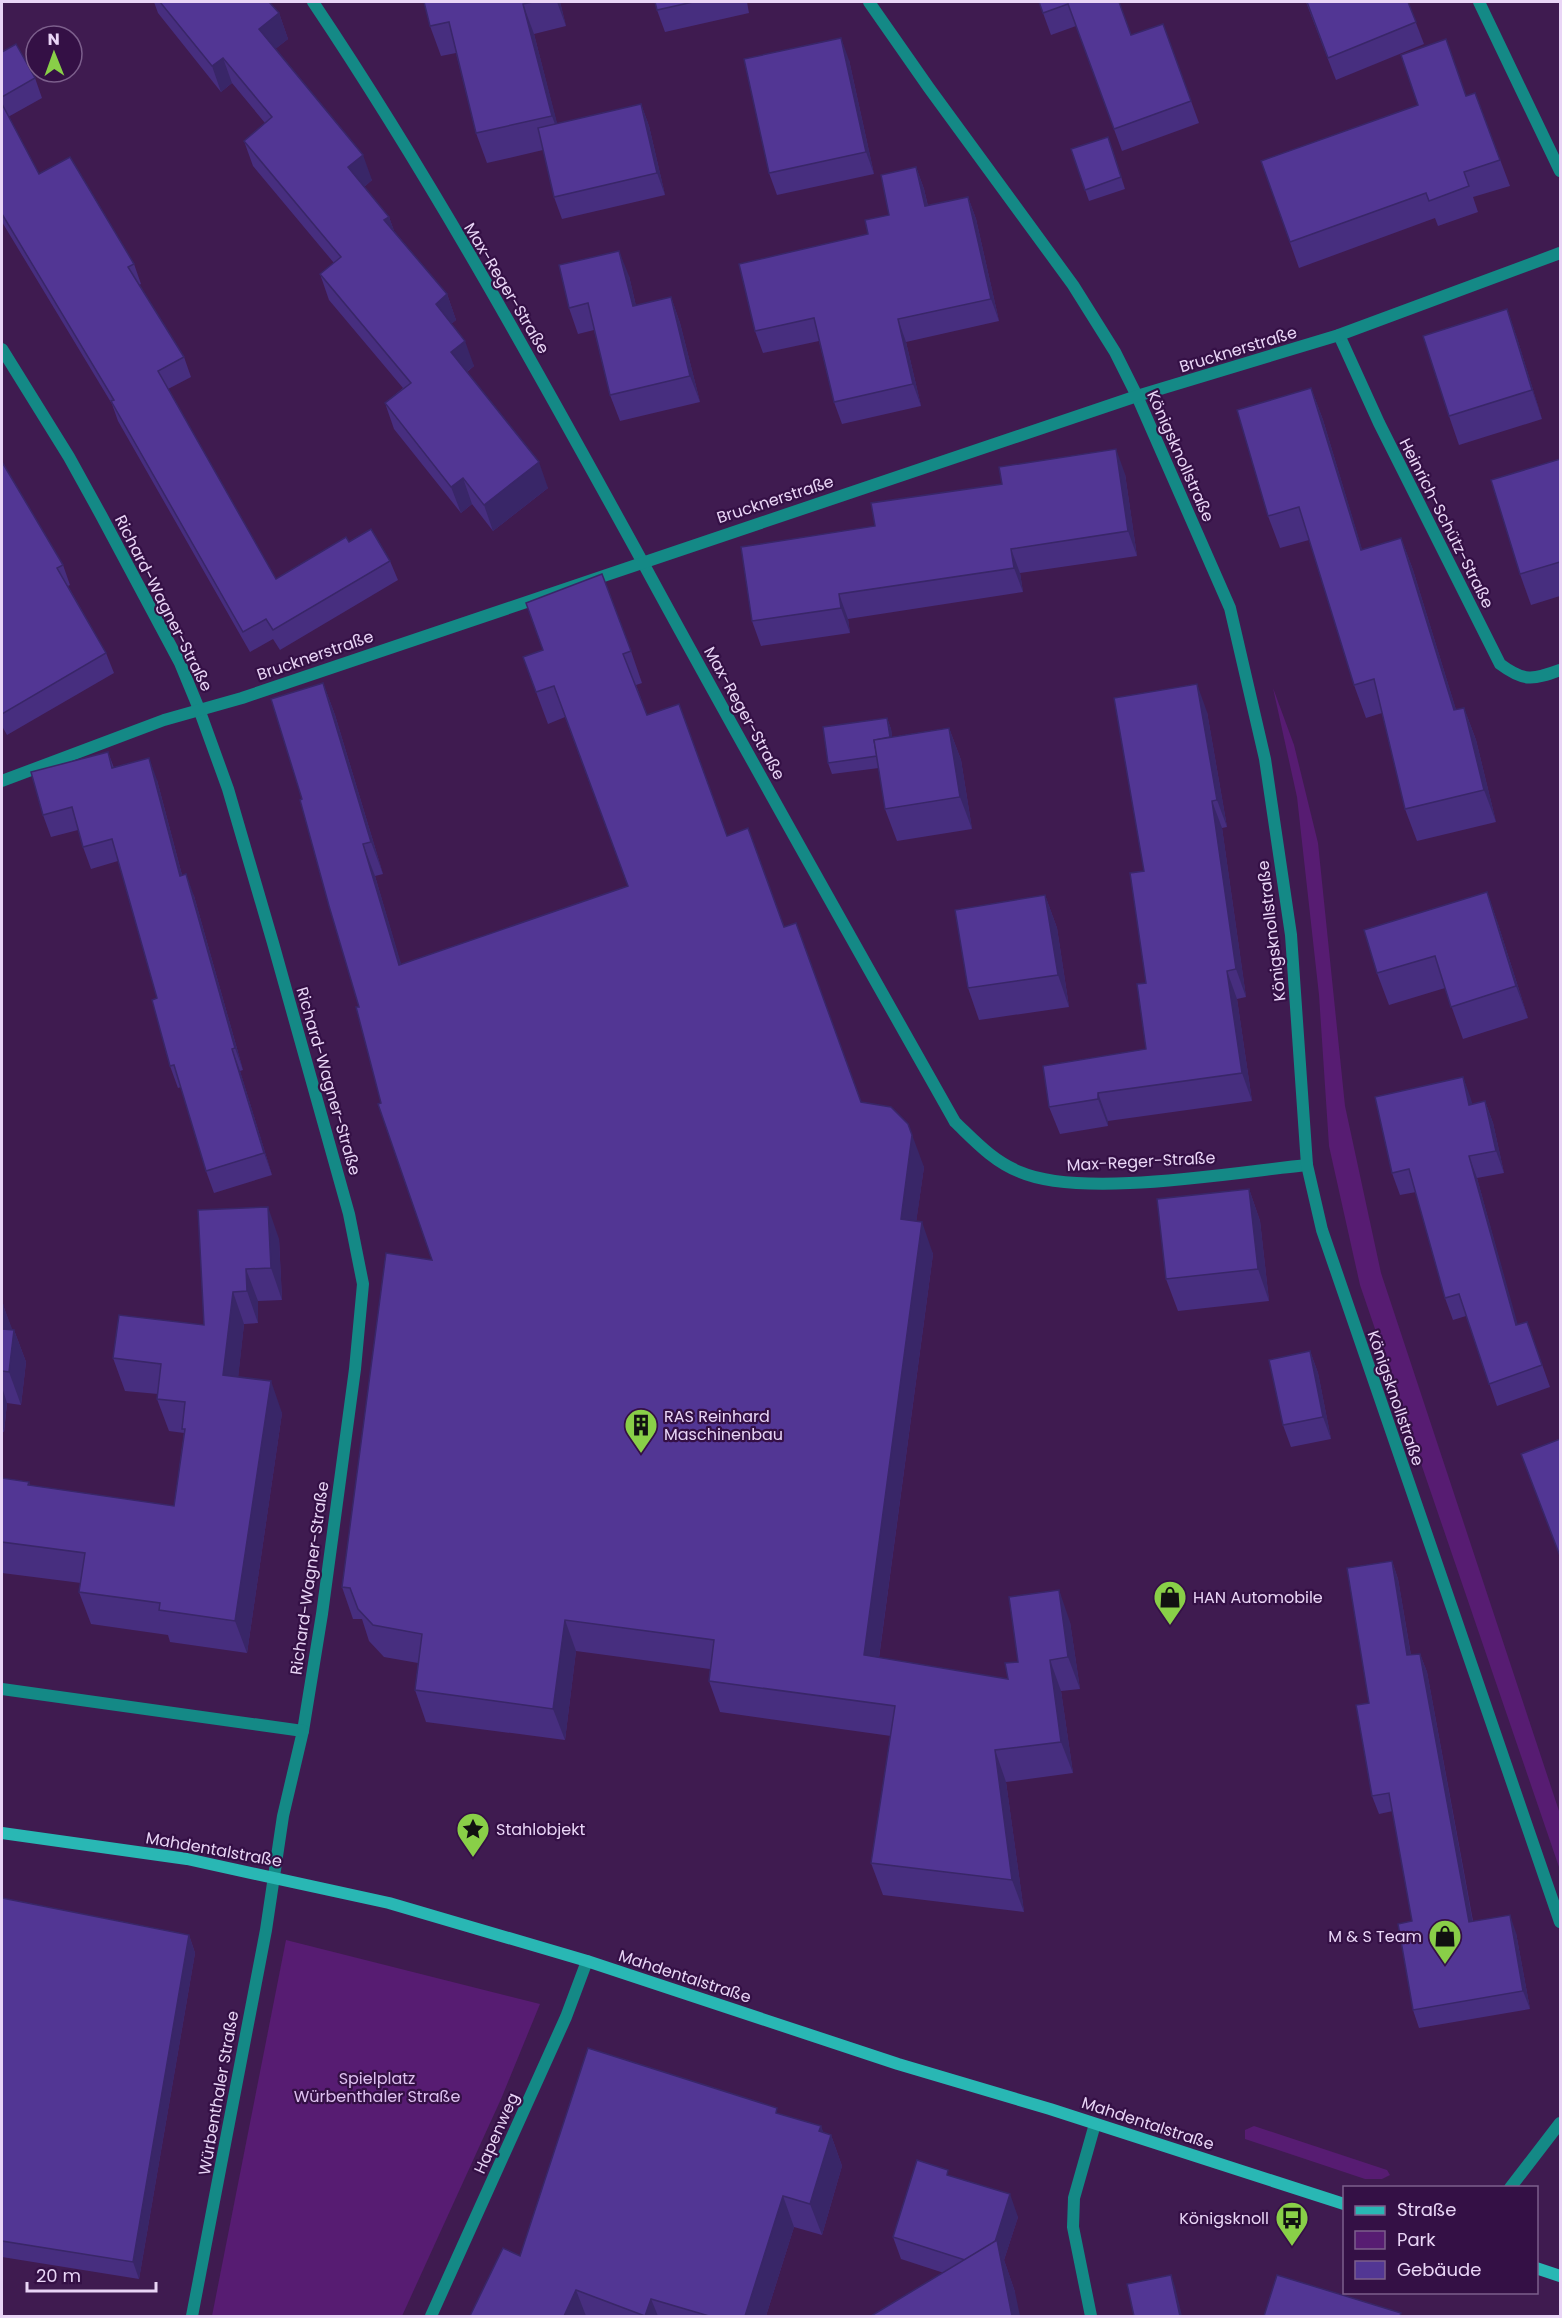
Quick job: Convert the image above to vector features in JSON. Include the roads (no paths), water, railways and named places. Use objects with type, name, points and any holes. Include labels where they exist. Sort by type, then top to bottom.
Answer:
[{"type":"main road","name":"Mahdentalstraße","points":[[2,1833],[187,1858],[389,1903],[587,1961],[898,2064],[1343,2204]]},
{"type":"main road","points":[[1538,2269],[1560,2276]]},
{"type":"street","name":"Max-Reger-Straße","points":[[313,2],[364,79],[575,435],[642,562],[955,1122],[990,1156],[1022,1173],[1066,1184],[1146,1181],[1307,1165]]},
{"type":"street","name":"Königsknollstraße","points":[[869,2],[1073,285],[1114,352],[1137,396],[1230,608],[1265,759],[1291,935],[1307,1165],[1322,1230],[1560,1922]]},
{"type":"street","points":[[1479,2],[1560,171]]},
{"type":"street","name":"Brucknerstraße","points":[[2,781],[199,709],[242,698],[1137,396],[1339,335],[1560,253]]},
{"type":"street","name":"Heinrich-Schütz-Straße","points":[[1339,335],[1378,423],[1500,664],[1515,676],[1536,679],[1560,670]]},
{"type":"street","name":"Richard-Wagner-Straße","points":[[2,349],[69,457],[101,515],[180,663],[199,709],[228,789],[273,943],[349,1214],[363,1284],[350,1404],[303,1731],[283,1816],[274,1876]]},
{"type":"street","points":[[2,1689],[303,1731]]},
{"type":"street","name":"Würbenthaler Straße","points":[[192,2316],[274,1876]]},
{"type":"street","name":"Hapenweg","points":[[431,2316],[570,2007],[587,1961]]},
{"type":"street","points":[[1511,2186],[1560,2123]]},
{"type":"street","points":[[1091,2316],[1073,2227],[1074,2198],[1095,2124]]},
{"type":"place","name":"RAS Reinhard Maschinenbau","points":[[641,1454]]},
{"type":"place","name":"HAN Automobile","points":[[1170,1626]]},
{"type":"place","name":"Stahlobjekt","points":[[473,1858]]},
{"type":"place","name":"M & S Team","points":[[1445,1965]]},
{"type":"place","name":"Königsknoll","points":[[1292,2247]]},
{"type":"park label","name":"Spielplatz Würbenthaler Straße","points":[[377,2087]]}]
